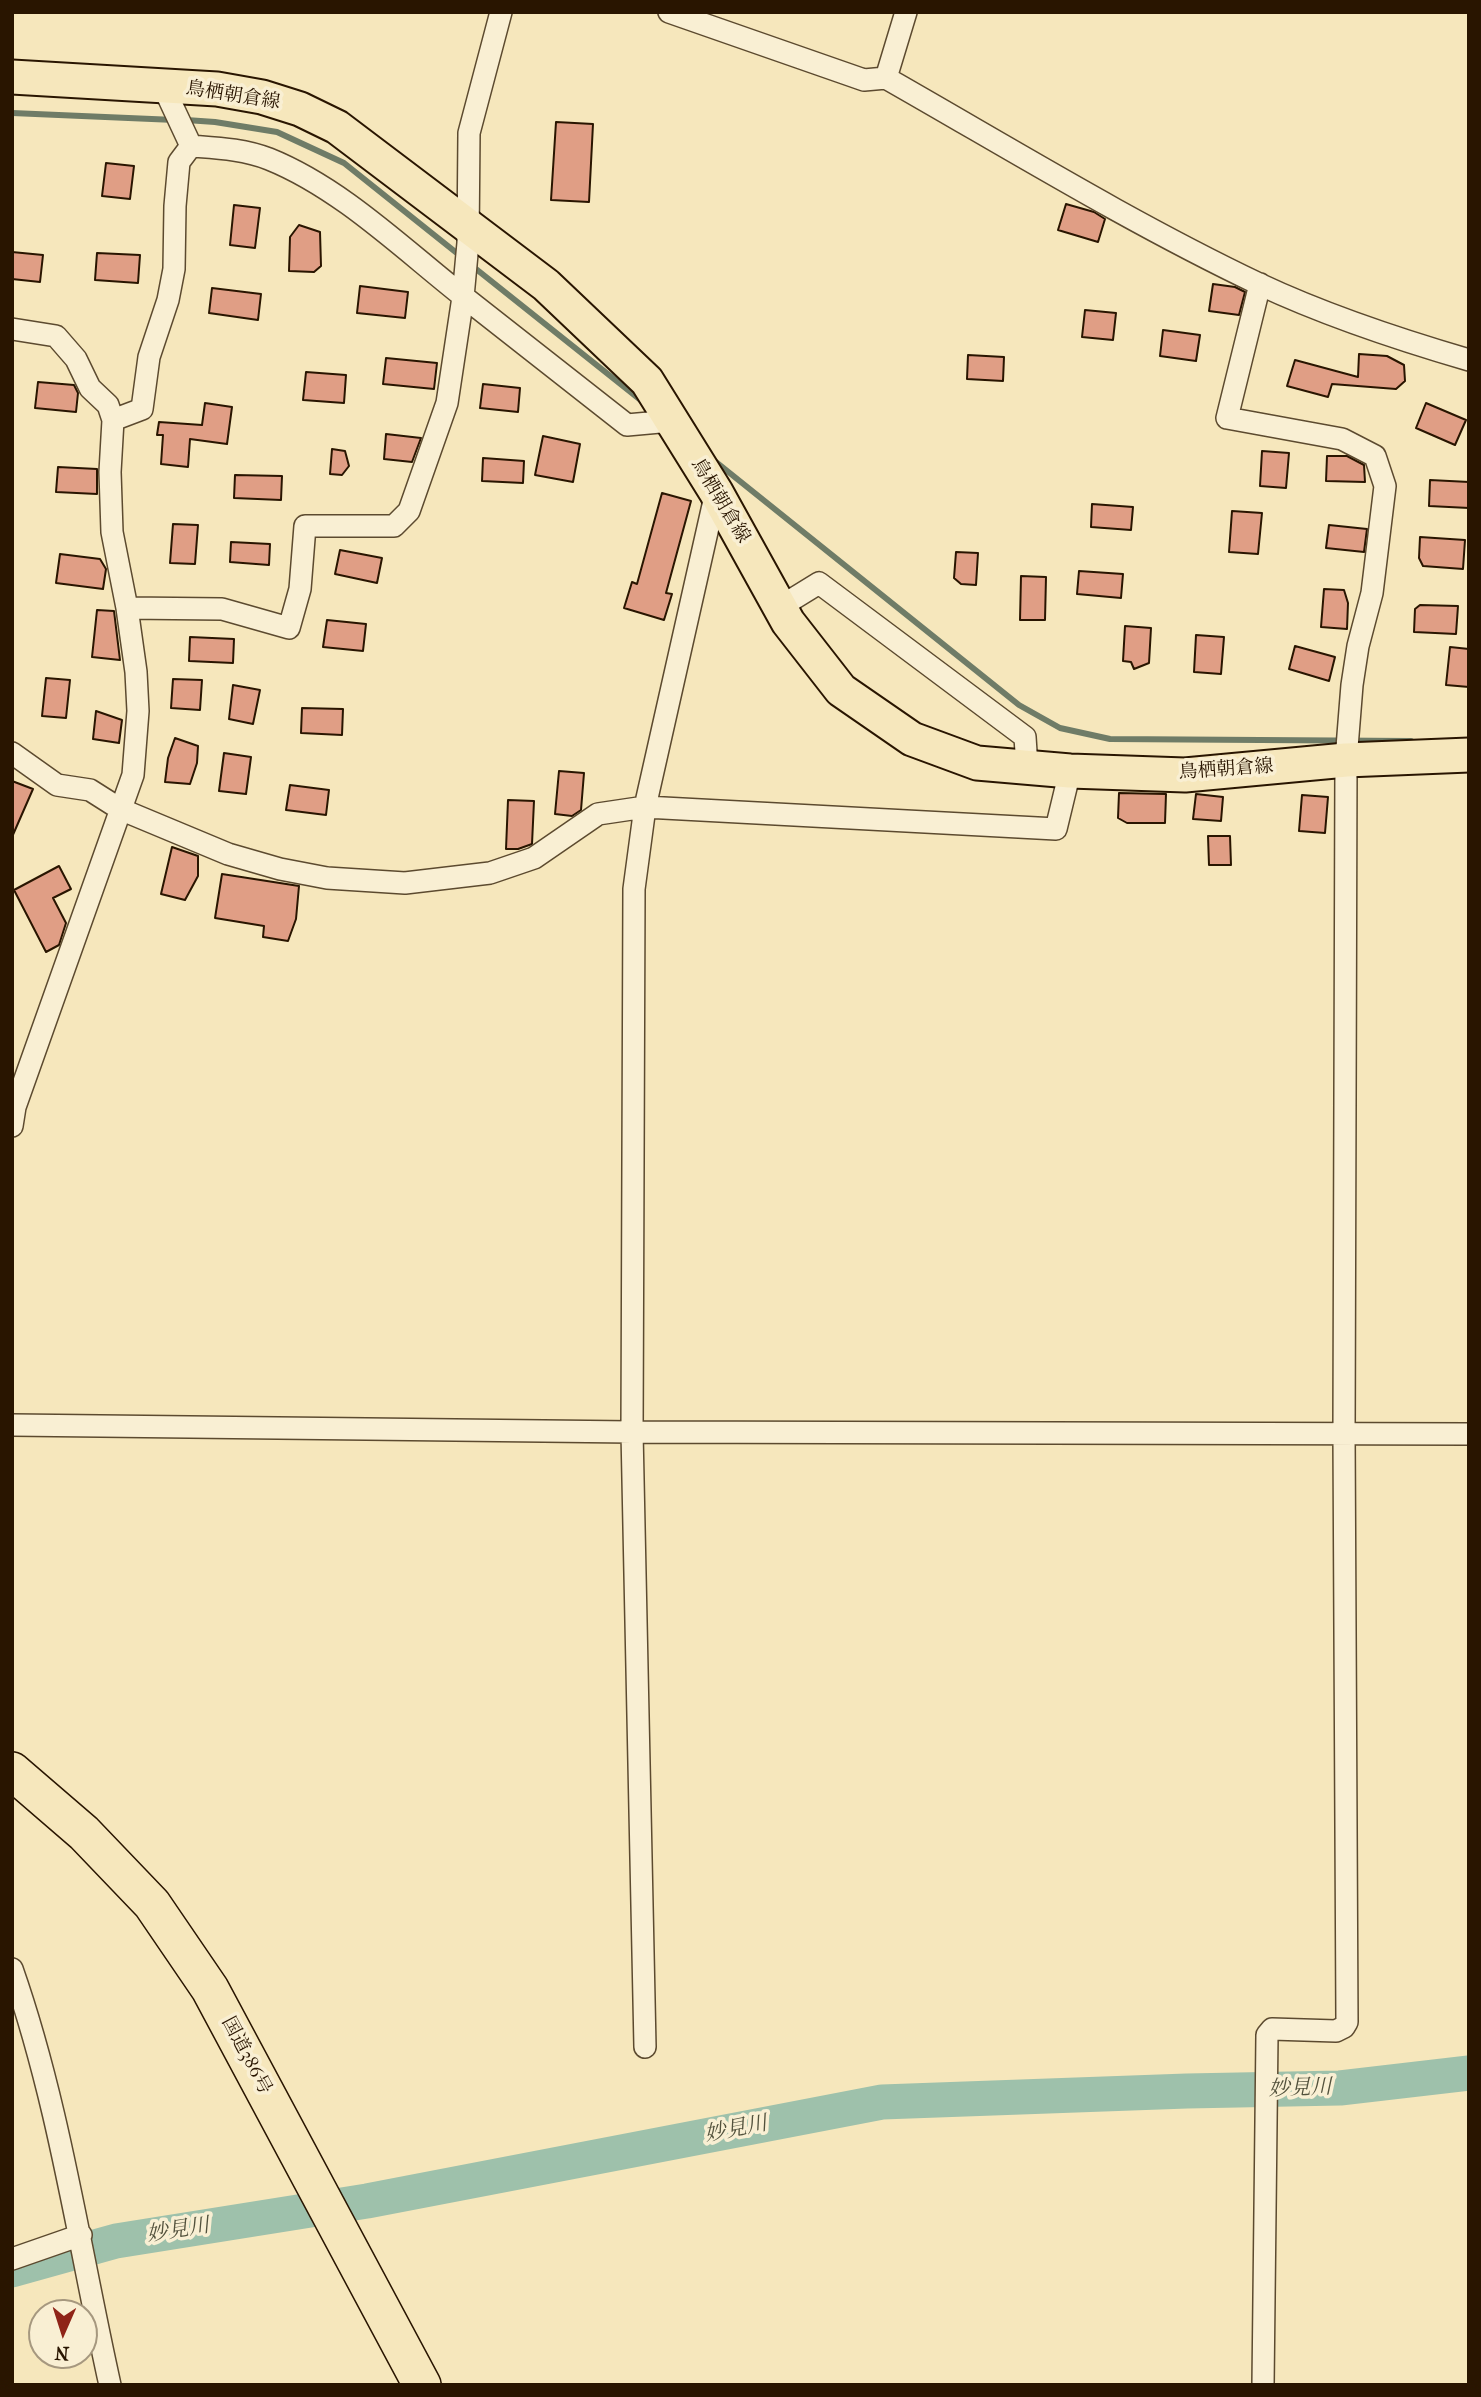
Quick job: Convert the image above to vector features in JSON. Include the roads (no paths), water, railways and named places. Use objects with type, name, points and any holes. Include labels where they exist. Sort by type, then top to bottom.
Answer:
[{"type":"highway","name":"国道386号","points":[[12,1771],[84,1833],[152,1904],[210,1989],[362,2268],[422,2385]]},
{"type":"main road","name":"鳥栖朝倉線","points":[[12,77],[217,89],[262,97],[300,109],[337,127],[469,234],[546,285],[647,381],[716,492],[789,622],[841,690],[912,738],[977,763],[1070,771],[1185,775],[1346,760],[1469,755]]},
{"type":"street","points":[[127,608],[222,609],[289,628],[300,589],[304,526],[394,526],[409,510],[447,403],[469,234],[469,132],[501,12]]},
{"type":"street","points":[[669,12],[864,80],[886,78],[1129,217],[1260,284],[1380,334],[1469,360]]},
{"type":"street","points":[[886,78],[906,12]]},
{"type":"street","points":[[163,86],[191,146]]},
{"type":"street","points":[[191,146],[235,149],[257,155],[318,183],[430,268],[464,288],[627,425],[671,421]]},
{"type":"street","points":[[113,420],[142,409],[149,357],[168,300],[174,269],[179,162],[191,146]]},
{"type":"street","points":[[1260,284],[1227,418],[1342,439],[1376,456],[1385,486],[1373,593],[1358,646],[1352,685],[1346,760],[1344,1434],[1347,2022],[1336,2031],[1272,2029],[1267,2035],[1263,2385]]},
{"type":"street","points":[[12,329],[56,336],[76,359],[90,388],[108,405],[113,420],[110,472],[112,532],[127,608],[136,672],[138,711],[132,775],[13,1113]]},
{"type":"street","points":[[645,2047],[632,1432],[634,889],[645,807],[716,492]]},
{"type":"street","points":[[780,607],[819,583],[1025,737],[1027,767]]},
{"type":"street","points":[[12,753],[57,785],[90,790],[120,808],[228,854],[280,869],[327,878],[405,883],[490,873],[534,858],[598,814],[645,807],[1056,830],[1070,771]]},
{"type":"street","points":[[12,1426],[632,1432],[1469,1434]]},
{"type":"street","points":[[12,1969],[29,2018],[80,2235],[90,2296],[110,2385]]},
{"type":"street","points":[[12,2259],[80,2235]]},
{"type":"waterway","points":[[12,113],[175,120]]},
{"type":"waterway","points":[[186,120],[277,132],[344,163],[463,258]]},
{"type":"waterway","points":[[471,265],[643,402]]},
{"type":"waterway","points":[[711,458],[1019,705],[1060,728],[1110,739],[1411,741]]},
{"type":"waterway","name":"妙見川","points":[[12,2270],[116,2241],[367,2201],[882,2102],[1340,2088],[1469,2073]]}]
